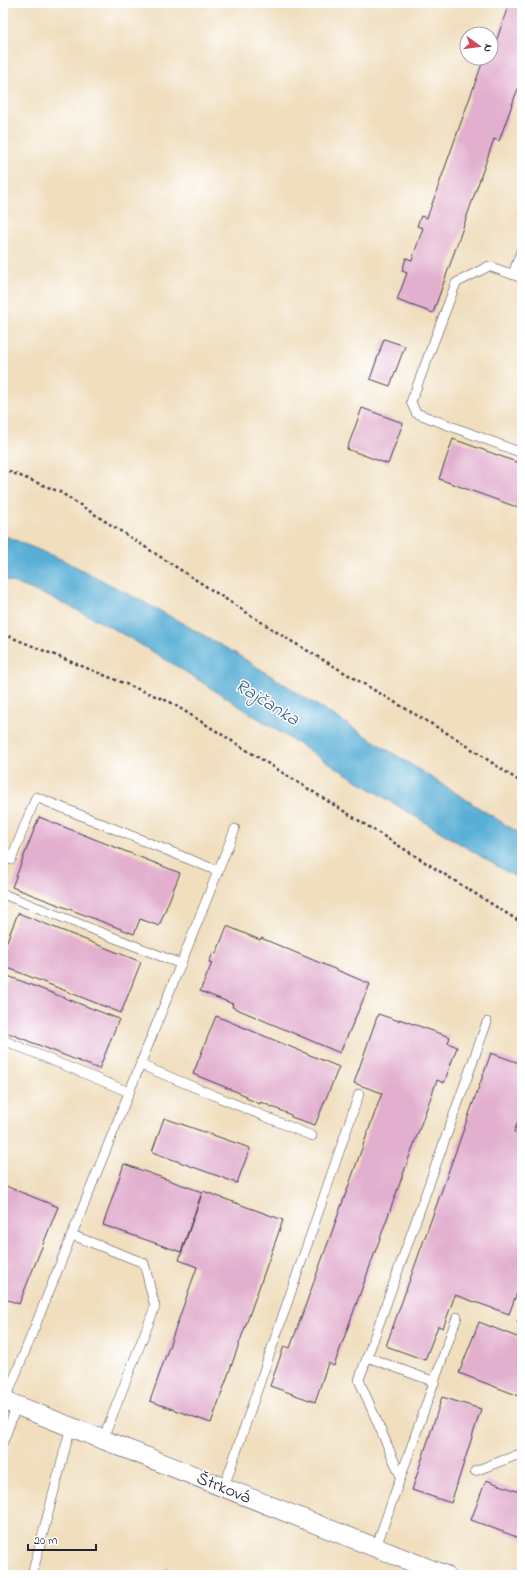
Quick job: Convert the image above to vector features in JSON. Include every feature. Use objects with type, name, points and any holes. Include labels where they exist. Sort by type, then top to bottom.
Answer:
[{"type":"street","name":"Štrková","points":[[9,1402],[446,1575]]},
{"type":"lane","points":[[513,274],[522,248]]},
{"type":"lane","points":[[522,278],[489,266],[456,283],[411,402],[416,413],[522,454]]},
{"type":"lane","points":[[11,860],[36,797],[218,871]]},
{"type":"lane","points":[[3,1442],[9,1402],[72,1235],[235,829]]},
{"type":"lane","points":[[3,894],[181,964]]},
{"type":"lane","points":[[401,1477],[359,1380],[487,1022]]},
{"type":"lane","points":[[3,1040],[129,1092]]},
{"type":"lane","points":[[141,1065],[312,1136]]},
{"type":"lane","points":[[224,1487],[359,1094]]},
{"type":"lane","points":[[72,1235],[144,1263],[155,1307],[103,1439]]},
{"type":"lane","points":[[376,1547],[457,1317]]},
{"type":"lane","points":[[367,1357],[435,1382]]},
{"type":"lane","points":[[32,1575],[71,1426]]},
{"type":"lane","points":[[475,1471],[520,1454],[522,1455]]},
{"type":"path","points":[[3,469],[60,492],[286,638],[458,739],[522,783]]},
{"type":"path","points":[[3,634],[170,702],[522,923]]},
{"type":"water","name":"Rajčanka","points":[[3,535],[65,561],[157,609],[235,653],[522,835],[522,881],[301,746],[174,664],[140,644],[72,608],[38,592],[3,579]]},
{"type":"building","points":[[509,3],[522,3],[522,77],[499,141],[494,139],[433,313],[397,300],[407,273],[402,271],[406,258],[412,260],[423,228],[417,226],[421,216],[427,218],[481,66],[499,66],[499,33]]},
{"type":"building","points":[[384,339],[405,346],[390,386],[370,379]]},
{"type":"building","points":[[362,408],[403,423],[388,464],[347,449]]},
{"type":"building","points":[[453,439],[522,464],[522,509],[439,479]]},
{"type":"building","points":[[39,817],[180,873],[159,926],[140,919],[134,934],[12,887]]},
{"type":"building","points":[[18,913],[141,962],[121,1013],[3,966],[3,951]]},
{"type":"building","points":[[227,926],[260,940],[261,938],[370,984],[340,1053],[232,1007],[233,1004],[200,991],[212,963],[209,962],[213,953],[216,954]]},
{"type":"building","points":[[8,976],[119,1019],[99,1069],[3,1031],[3,987]]},
{"type":"building","points":[[378,1014],[399,1021],[399,1019],[450,1037],[448,1043],[457,1047],[444,1083],[437,1080],[334,1366],[328,1363],[315,1402],[270,1386],[284,1346],[290,1348],[382,1093],[354,1083]]},
{"type":"building","points":[[216,1016],[339,1067],[315,1125],[291,1117],[291,1115],[261,1102],[260,1104],[246,1098],[247,1096],[193,1074]]},
{"type":"building","points":[[491,1053],[522,1064],[522,1110],[514,1132],[522,1135],[522,1279],[509,1314],[455,1295],[443,1328],[438,1326],[425,1360],[386,1346]]},
{"type":"building","points":[[164,1118],[250,1148],[237,1183],[152,1152]]},
{"type":"building","points":[[124,1164],[202,1192],[181,1252],[103,1225]]},
{"type":"building","points":[[3,1185],[58,1207],[19,1304],[3,1298]]},
{"type":"building","points":[[203,1191],[283,1220],[211,1423],[150,1401],[197,1267],[179,1260]]},
{"type":"building","points":[[522,1309],[522,1324],[517,1322]]},
{"type":"building","points":[[479,1322],[522,1339],[522,1388],[519,1396],[459,1373]]},
{"type":"building","points":[[442,1397],[481,1409],[451,1503],[412,1490]]},
{"type":"building","points":[[486,1480],[522,1493],[522,1539],[471,1520]]},
{"type":"building","points":[[166,1568],[184,1575],[164,1575]]}]
